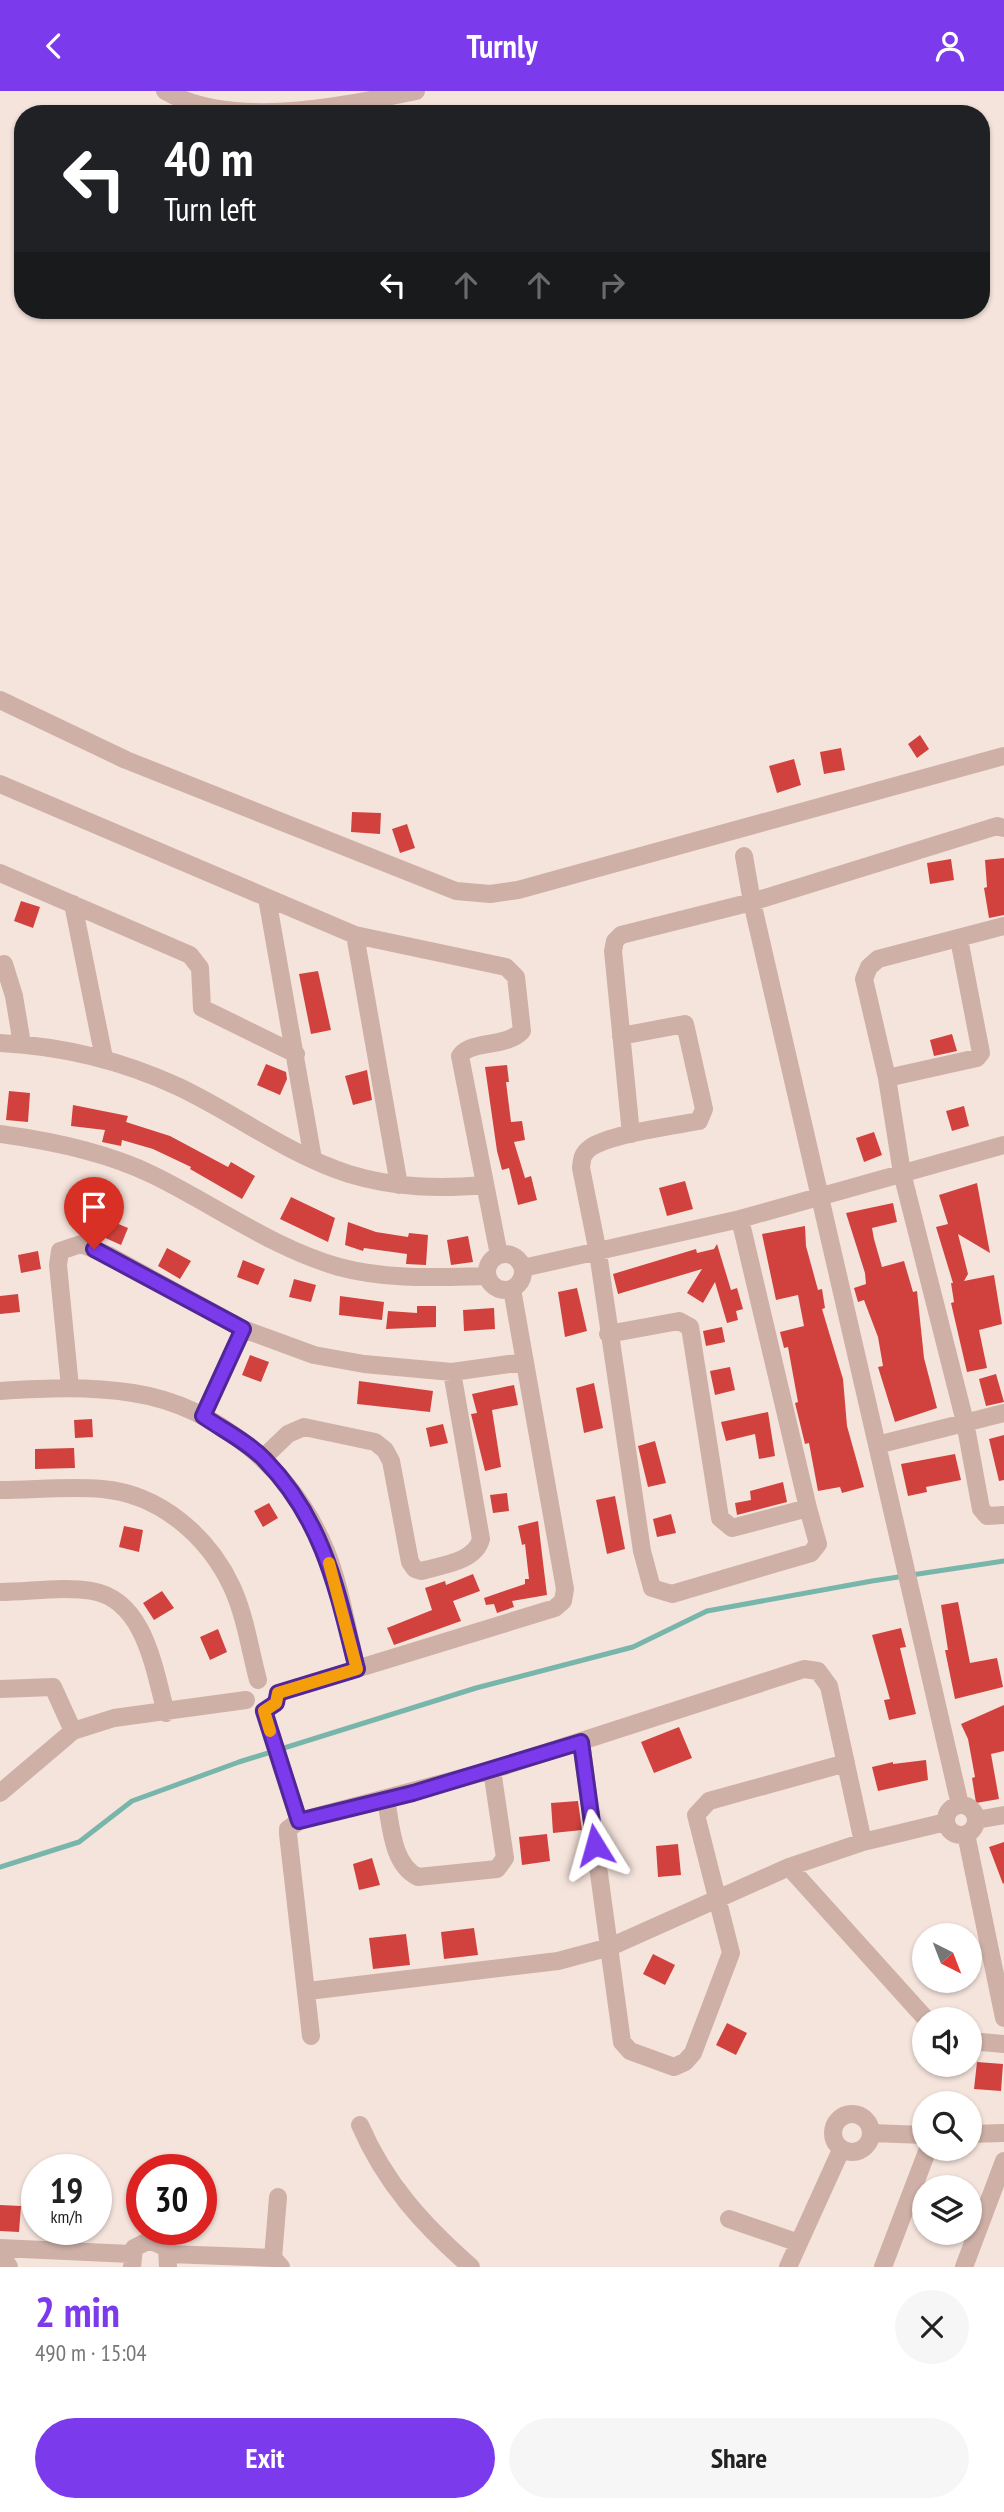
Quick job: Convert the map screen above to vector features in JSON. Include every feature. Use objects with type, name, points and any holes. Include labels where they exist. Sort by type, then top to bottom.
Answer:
[{"type":"street","points":[[165,91],[182,101],[208,105]]},
{"type":"street","points":[[345,105],[416,91]]},
{"type":"street","points":[[0,700],[126,760],[456,891],[490,894],[518,890],[1004,756]]},
{"type":"street","points":[[0,784],[355,935],[454,958],[490,961],[506,967],[516,977],[522,1031],[514,1040],[466,1049],[460,1056],[499,1255]]},
{"type":"street","points":[[631,1134],[612,951],[615,941],[621,935],[752,902],[997,826],[1004,828]]},
{"type":"street","points":[[744,856],[752,902],[960,1805]]},
{"type":"street","points":[[0,873],[190,955],[200,968],[202,1008],[296,1054]]},
{"type":"street","points":[[267,898],[313,1159]]},
{"type":"street","points":[[73,904],[104,1058]]},
{"type":"street","points":[[1004,926],[878,959],[869,967],[864,979],[887,1078],[902,1173],[965,1422],[981,1509],[987,1516],[1004,1515]]},
{"type":"street","points":[[355,935],[399,1185]]},
{"type":"street","points":[[887,1078],[977,1058],[981,1053],[959,939]]},
{"type":"street","points":[[4,964],[14,996],[22,1044]]},
{"type":"street","points":[[621,1036],[685,1024],[704,1109],[699,1121],[631,1134],[591,1147],[582,1157],[581,1168],[598,1253],[642,1551],[652,1588],[672,1594],[811,1553],[818,1543],[740,1219]]},
{"type":"street","points":[[0,1043],[22,1044],[104,1058],[178,1087],[313,1159],[349,1173],[399,1185],[441,1189],[485,1185]]},
{"type":"street","points":[[0,1134],[42,1140],[113,1159],[153,1175],[253,1231],[338,1266],[411,1277],[487,1276]]},
{"type":"street","points":[[523,1268],[740,1219],[1004,1145]]},
{"type":"street","points":[[70,1387],[58,1265],[60,1251],[69,1245],[80,1244],[108,1255],[243,1329],[314,1355],[364,1364],[452,1372],[524,1362]]},
{"type":"street","points":[[499,1255],[510,1255],[523,1268],[522,1280],[512,1289],[502,1290],[493,1286],[487,1276],[490,1263],[499,1255]]},
{"type":"street","points":[[278,1693],[555,1608],[563,1601],[565,1589],[512,1289]]},
{"type":"street","points":[[608,1334],[680,1321],[690,1327],[720,1518],[726,1525],[732,1528],[808,1508]]},
{"type":"street","points":[[203,1416],[243,1329]]},
{"type":"street","points":[[263,1458],[288,1434],[304,1427],[375,1442],[385,1450],[391,1461],[410,1562],[415,1569],[421,1571],[469,1556],[479,1547],[481,1539],[452,1372]]},
{"type":"street","points":[[0,1391],[70,1387],[135,1393],[203,1416],[263,1458],[301,1503],[326,1552],[357,1669]]},
{"type":"street","points":[[877,1445],[1004,1413]]},
{"type":"street","points":[[0,1490],[102,1489],[138,1497],[166,1510],[191,1530],[222,1568],[233,1589],[258,1680]]},
{"type":"street","points":[[0,1592],[90,1590],[108,1595],[124,1605],[136,1620],[166,1713]]},
{"type":"street","points":[[311,2036],[308,1991],[288,1834],[289,1829],[299,1821],[492,1770],[804,1669],[818,1671],[829,1686],[863,1842]]},
{"type":"street","points":[[246,1700],[249,1685],[258,1680],[269,1681],[278,1693],[267,1720]]},
{"type":"street","points":[[0,1689],[53,1687],[73,1731]]},
{"type":"street","points":[[0,1793],[73,1731],[114,1718],[246,1700]]},
{"type":"street","points":[[246,1700],[267,1720],[299,1821]]},
{"type":"street","points":[[581,1742],[622,2042],[630,2051],[674,2067],[685,2062],[693,2053],[731,1953],[695,1815],[709,1801],[846,1763]]},
{"type":"street","points":[[386,1800],[398,1856],[407,1872],[418,1877],[497,1869],[505,1858],[492,1770]]},
{"type":"street","points":[[960,1805],[949,1811],[946,1822],[952,1831],[1004,1815]]},
{"type":"street","points":[[960,1805],[972,1810],[971,1827],[1004,2018]]},
{"type":"street","points":[[308,1991],[558,1961],[610,1947],[789,1867],[863,1842],[946,1822]]},
{"type":"street","points":[[789,1867],[915,2007]]},
{"type":"street","points":[[982,2042],[1004,2044]]},
{"type":"street","points":[[860,2116],[870,2124],[872,2133],[869,2143],[859,2152],[841,2150],[833,2133],[842,2117],[860,2116]]},
{"type":"street","points":[[360,2125],[374,2159],[404,2201],[434,2235],[471,2267]]},
{"type":"street","points":[[872,2133],[912,2134]]},
{"type":"street","points":[[982,2134],[1004,2133]]},
{"type":"street","points":[[788,2267],[796,2242],[841,2150]]},
{"type":"street","points":[[884,2267],[924,2161]]},
{"type":"street","points":[[964,2267],[1004,2161]]},
{"type":"street","points":[[0,2250],[132,2261],[138,2244],[150,2240],[162,2244],[169,2261],[224,2254],[277,2262],[278,2197]]},
{"type":"street","points":[[729,2219],[796,2242]]},
{"type":"street","points":[[0,2250],[9,2267]]},
{"type":"building","points":[[920,735],[929,749],[917,758],[908,744]]},
{"type":"building","points":[[841,748],[845,770],[824,774],[820,752]]},
{"type":"building","points":[[794,759],[801,785],[777,793],[769,766]]},
{"type":"building","points":[[352,812],[381,813],[380,834],[351,832]]},
{"type":"building","points":[[407,824],[415,848],[400,853],[392,829]]},
{"type":"building","points":[[1004,858],[1004,915],[989,918],[984,888],[987,887],[985,860]]},
{"type":"building","points":[[951,859],[954,880],[930,884],[927,863]]},
{"type":"building","points":[[21,901],[40,907],[33,928],[14,921]]},
{"type":"building","points":[[318,971],[331,1030],[311,1034],[299,974]]},
{"type":"building","points":[[952,1034],[957,1051],[934,1056],[930,1040]]},
{"type":"building","points":[[266,1064],[286,1072],[287,1079],[280,1095],[257,1085]]},
{"type":"building","points":[[507,1065],[509,1082],[506,1082],[511,1122],[522,1121],[525,1140],[514,1142],[525,1178],[531,1176],[537,1200],[518,1205],[509,1168],[502,1170],[497,1151],[485,1067]]},
{"type":"building","points":[[367,1070],[372,1100],[353,1105],[345,1076]]},
{"type":"building","points":[[9,1091],[30,1093],[28,1122],[6,1120]]},
{"type":"building","points":[[73,1105],[128,1116],[126,1122],[170,1136],[228,1167],[231,1162],[255,1176],[242,1199],[190,1169],[191,1167],[153,1149],[122,1140],[121,1146],[102,1142],[105,1130],[71,1126]]},
{"type":"building","points":[[964,1106],[969,1126],[952,1131],[946,1111]]},
{"type":"building","points":[[874,1132],[882,1155],[864,1162],[856,1138]]},
{"type":"building","points":[[685,1181],[693,1209],[667,1216],[659,1188]]},
{"type":"building","points":[[977,1183],[990,1253],[958,1234],[968,1274],[964,1281],[994,1275],[1002,1324],[979,1330],[987,1368],[967,1372],[951,1303],[954,1302],[953,1283],[936,1227],[948,1224],[939,1195]]},
{"type":"building","points":[[291,1197],[335,1218],[328,1242],[280,1219]]},
{"type":"building","points":[[893,1203],[897,1222],[872,1228],[874,1239],[882,1267],[904,1261],[913,1292],[917,1291],[924,1358],[937,1408],[895,1422],[878,1367],[883,1366],[878,1337],[864,1300],[858,1302],[854,1288],[866,1284],[865,1273],[846,1213]]},
{"type":"building","points":[[109,1220],[128,1228],[121,1245],[101,1236]]},
{"type":"building","points":[[348,1222],[376,1232],[408,1237],[409,1233],[428,1235],[426,1265],[406,1264],[407,1254],[364,1248],[363,1251],[345,1245]]},
{"type":"building","points":[[805,1226],[806,1246],[818,1290],[822,1289],[825,1308],[822,1309],[843,1379],[847,1426],[864,1487],[842,1493],[840,1487],[818,1491],[809,1443],[805,1444],[795,1403],[798,1402],[788,1347],[784,1348],[780,1332],[804,1326],[798,1295],[776,1300],[762,1234]]},
{"type":"building","points":[[468,1236],[473,1262],[451,1265],[447,1240]]},
{"type":"building","points":[[717,1244],[731,1290],[737,1288],[743,1309],[736,1311],[738,1320],[727,1323],[715,1282],[703,1303],[687,1293],[702,1269],[618,1294],[613,1274],[696,1249],[697,1253],[714,1249]]},
{"type":"building","points":[[167,1248],[191,1261],[180,1279],[158,1266]]},
{"type":"building","points":[[38,1251],[41,1269],[21,1273],[18,1255]]},
{"type":"building","points":[[243,1260],[265,1269],[258,1285],[237,1277]]},
{"type":"building","points":[[294,1279],[316,1285],[311,1302],[289,1297]]},
{"type":"building","points":[[577,1288],[587,1331],[565,1337],[558,1292]]},
{"type":"building","points":[[18,1294],[20,1312],[0,1314],[0,1296]]},
{"type":"building","points":[[340,1296],[384,1302],[382,1320],[339,1315]]},
{"type":"building","points":[[417,1306],[436,1306],[436,1327],[386,1329],[388,1311],[417,1313]]},
{"type":"building","points":[[494,1308],[495,1329],[464,1331],[463,1310]]},
{"type":"building","points":[[722,1327],[725,1342],[706,1346],[703,1331]]},
{"type":"building","points":[[250,1355],[269,1362],[261,1382],[242,1375]]},
{"type":"building","points":[[730,1367],[735,1390],[715,1395],[710,1371]]},
{"type":"building","points":[[996,1374],[1004,1402],[986,1406],[979,1379]]},
{"type":"building","points":[[359,1381],[433,1391],[430,1412],[357,1404]]},
{"type":"building","points":[[594,1383],[603,1428],[584,1433],[576,1388]]},
{"type":"building","points":[[514,1385],[518,1405],[492,1410],[501,1467],[485,1471],[471,1414],[477,1413],[472,1394]]},
{"type":"building","points":[[768,1412],[775,1456],[759,1459],[755,1434],[726,1441],[721,1422]]},
{"type":"building","points":[[92,1419],[93,1437],[75,1438],[74,1420]]},
{"type":"building","points":[[443,1424],[448,1443],[430,1447],[426,1428]]},
{"type":"building","points":[[1004,1435],[1004,1480],[999,1481],[989,1439]]},
{"type":"building","points":[[655,1441],[666,1483],[648,1487],[638,1446]]},
{"type":"building","points":[[74,1448],[75,1468],[35,1469],[35,1449]]},
{"type":"building","points":[[955,1454],[961,1480],[926,1487],[927,1492],[908,1496],[901,1464]]},
{"type":"building","points":[[783,1482],[787,1502],[737,1515],[735,1503],[751,1500],[750,1491]]},
{"type":"building","points":[[507,1493],[509,1511],[493,1513],[490,1495]]},
{"type":"building","points":[[615,1496],[625,1549],[607,1554],[596,1500]]},
{"type":"building","points":[[269,1503],[278,1518],[263,1527],[254,1511]]},
{"type":"building","points":[[671,1514],[676,1533],[657,1537],[653,1519]]},
{"type":"building","points":[[538,1521],[547,1595],[512,1601],[514,1607],[497,1613],[494,1604],[486,1605],[484,1598],[525,1584],[525,1579],[529,1579],[525,1544],[522,1545],[518,1526]]},
{"type":"building","points":[[124,1526],[143,1530],[139,1552],[119,1547]]},
{"type":"building","points":[[473,1574],[480,1591],[453,1601],[461,1621],[394,1645],[387,1628],[432,1610],[425,1588],[445,1581],[446,1585]]},
{"type":"building","points":[[162,1591],[174,1608],[154,1620],[143,1603]]},
{"type":"building","points":[[958,1602],[970,1663],[997,1658],[1003,1687],[955,1699],[945,1650],[948,1650],[941,1605]]},
{"type":"building","points":[[901,1628],[906,1647],[900,1648],[916,1714],[889,1720],[884,1700],[890,1699],[872,1635]]},
{"type":"building","points":[[218,1629],[227,1652],[210,1660],[200,1637]]},
{"type":"building","points":[[1004,1705],[1004,1751],[991,1754],[999,1799],[976,1803],[972,1778],[975,1777],[968,1739],[961,1724]]},
{"type":"building","points":[[679,1727],[692,1758],[654,1773],[641,1742]]},
{"type":"building","points":[[926,1760],[928,1780],[878,1791],[872,1767],[893,1762]]},
{"type":"building","points":[[578,1801],[582,1830],[553,1833],[551,1803]]},
{"type":"building","points":[[547,1834],[550,1861],[522,1865],[519,1837]]},
{"type":"building","points":[[1004,1842],[1004,1883],[1003,1884],[989,1847]]},
{"type":"building","points":[[678,1844],[681,1875],[658,1877],[656,1846]]},
{"type":"building","points":[[372,1858],[380,1885],[359,1890],[353,1864]]},
{"type":"building","points":[[474,1928],[478,1955],[444,1959],[441,1932]]},
{"type":"building","points":[[406,1934],[410,1965],[373,1969],[369,1938]]},
{"type":"building","points":[[653,1954],[675,1965],[665,1985],[643,1974]]},
{"type":"building","points":[[727,2023],[747,2033],[736,2055],[716,2045]]},
{"type":"building","points":[[982,2062],[1003,2064],[1001,2091],[974,2089],[975,2077],[982,2077]]},
{"type":"building","points":[[0,2205],[21,2206],[19,2232],[0,2231]]},
{"type":"waterway","points":[[0,1867],[79,1842],[132,1801],[239,1762],[476,1688],[633,1647],[707,1611],[872,1581],[1004,1561]]},
{"type":"slow traffic","points":[[270,1731],[264,1711],[273,1707],[278,1693],[357,1669],[329,1563]]},
{"type":"route","points":[[94,1249],[243,1329],[203,1416],[263,1458],[301,1503],[326,1552],[357,1669],[278,1693],[273,1707],[264,1711],[299,1821],[413,1793],[581,1742],[595,1845]]}]
